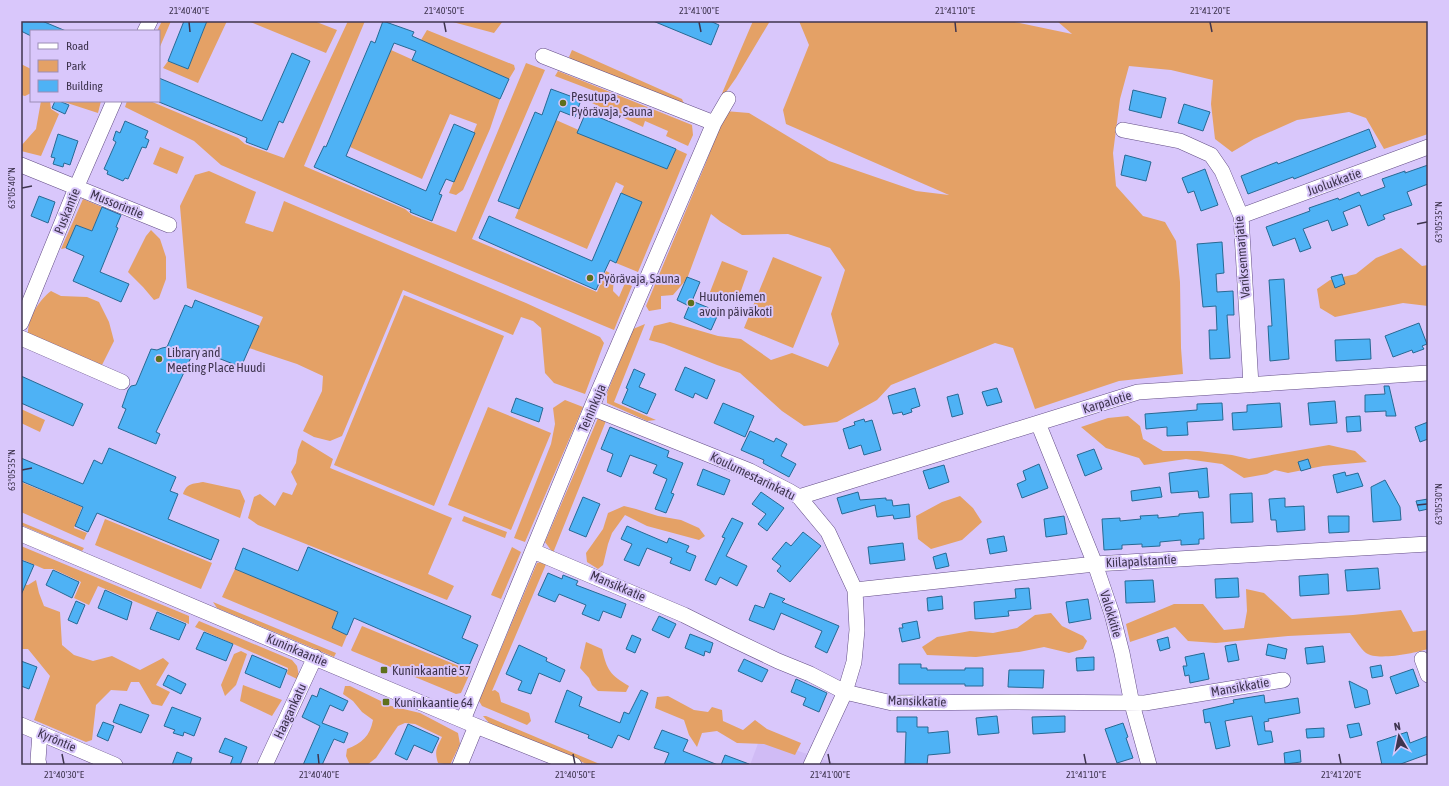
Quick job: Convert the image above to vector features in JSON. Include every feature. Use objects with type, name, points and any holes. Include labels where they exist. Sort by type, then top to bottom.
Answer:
[{"type":"street","points":[[146,30],[150,21]]},
{"type":"street","points":[[543,56],[714,123]]},
{"type":"street","name":"Teininkuja","points":[[460,765],[470,723],[533,551],[592,408],[714,123],[728,99]]},
{"type":"street","name":"Puskantie","points":[[21,322],[76,188],[114,102]]},
{"type":"street","name":"Variksenmarjatie","points":[[1123,130],[1180,141],[1211,155],[1222,171],[1240,216],[1251,385]]},
{"type":"street","name":"Juolukkatie","points":[[1240,216],[1428,147]]},
{"type":"street","name":"Mussorintie","points":[[21,165],[169,225]]},
{"type":"street","points":[[21,338],[122,382]]},
{"type":"street","name":"Karpalotie","points":[[799,496],[1138,392],[1428,373]]},
{"type":"street","name":"Koulumestarinkatu","points":[[592,408],[750,471],[799,496],[828,532],[855,590],[857,630],[854,662],[845,692],[811,765]]},
{"type":"street","name":"Valokkitie","points":[[1038,423],[1095,564],[1112,614],[1132,704],[1149,765]]},
{"type":"street","name":"Kuninkaantie","points":[[21,534],[470,723],[574,765]]},
{"type":"street","name":"Kiilapalstantie","points":[[855,590],[1095,564],[1428,544]]},
{"type":"street","name":"Mansikkatie","points":[[533,551],[684,615],[845,692],[892,703],[1012,702],[1145,704],[1283,680]]},
{"type":"street","name":"Haagankatu","points":[[265,765],[315,657]]},
{"type":"street","points":[[1422,659],[1428,675]]},
{"type":"street","name":"Kyröntie","points":[[21,725],[115,765]]},
{"type":"street","points":[[39,765],[40,733]]},
{"type":"shaded area","points":[[760,738],[840,765],[750,765]]},
{"type":"green space","points":[[162,21],[171,21],[160,47],[160,30],[158,30]]},
{"type":"green space","points":[[207,21],[227,21],[198,83],[163,68],[168,61],[188,69]]},
{"type":"green space","points":[[248,21],[314,21],[337,30],[326,53]]},
{"type":"green space","points":[[348,21],[365,21],[304,166],[405,209],[412,215],[456,232],[526,63],[545,70],[472,239],[597,292],[606,271],[614,275],[613,291],[619,297],[625,283],[632,286],[614,330],[221,165],[194,141],[125,107],[127,102],[152,102],[238,138],[245,144],[284,158]]},
{"type":"green space","points":[[449,21],[503,21],[494,33]]},
{"type":"green space","points":[[753,21],[770,21],[736,78],[719,102],[723,91]]},
{"type":"green space","points":[[799,21],[1010,21],[1072,34],[1057,21],[1428,21],[1428,134],[1384,149],[1366,118],[1349,112],[1297,120],[1254,139],[1232,152],[1215,139],[1211,104],[1213,80],[1171,70],[1129,66],[1120,99],[1113,153],[1116,186],[1143,216],[1165,222],[1176,241],[1180,282],[1183,374],[1119,381],[1035,409],[1013,348],[995,343],[891,385],[877,400],[837,422],[804,426],[782,411],[740,373],[664,344],[649,340],[654,326],[670,322],[718,336],[741,339],[771,360],[792,353],[828,367],[839,344],[831,314],[845,270],[830,248],[788,234],[742,235],[711,214],[687,279],[673,295],[661,296],[661,309],[649,311],[646,306],[705,165],[725,111],[749,113],[829,161],[916,191],[949,195],[786,124],[783,110],[809,45]]},
{"type":"green space","points":[[427,30],[514,65],[515,69],[509,79],[421,40]]},
{"type":"green space","points":[[391,50],[500,99],[490,129],[463,190],[456,195],[449,193],[477,124],[450,114],[422,179],[350,147]]},
{"type":"green space","points":[[572,50],[682,99],[685,106],[575,63],[569,57]]},
{"type":"green space","points":[[21,64],[30,68],[30,94],[25,96],[21,95]]},
{"type":"green space","points":[[558,71],[692,125],[693,135],[688,146],[666,136],[668,131],[645,121],[643,127],[592,103],[597,92],[555,76]]},
{"type":"green space","points":[[41,102],[50,102],[51,109],[59,114],[41,156],[21,151],[21,146],[36,129]]},
{"type":"green space","points":[[64,102],[101,102],[98,113]]},
{"type":"green space","points":[[556,120],[667,169],[676,149],[687,154],[638,272],[616,263],[641,202],[621,193],[624,186],[616,182],[587,249],[515,218]]},
{"type":"green space","points":[[160,147],[184,157],[177,174],[153,164]]},
{"type":"green space","points":[[209,171],[256,192],[245,223],[273,232],[284,201],[526,303],[600,337],[604,343],[585,394],[554,383],[545,373],[541,328],[533,321],[521,317],[513,335],[403,290],[342,436],[330,441],[314,437],[303,431],[322,391],[323,376],[297,364],[249,348],[263,317],[187,288],[180,206],[195,175]]},
{"type":"green space","points":[[83,199],[102,207],[92,231],[76,225],[66,248],[61,249]]},
{"type":"green space","points":[[151,230],[160,239],[166,257],[166,279],[159,298],[154,300],[128,272],[146,236]]},
{"type":"green space","points":[[1401,248],[1422,266],[1428,265],[1428,306],[1403,303],[1335,317],[1320,308],[1317,289],[1330,280],[1356,274],[1376,258]]},
{"type":"green space","points":[[773,257],[822,277],[793,348],[744,328]]},
{"type":"green space","points":[[722,261],[748,271],[737,302],[710,292]]},
{"type":"green space","points":[[51,291],[61,296],[87,297],[99,302],[109,322],[114,341],[102,365],[28,333],[28,327],[32,315],[38,304]]},
{"type":"green space","points":[[404,295],[504,336],[434,506],[334,465]]},
{"type":"green space","points":[[645,324],[614,402],[656,420],[647,421],[607,403],[607,393],[633,329]]},
{"type":"green space","points":[[565,400],[583,407],[525,542],[514,538],[551,444],[555,424],[553,408]]},
{"type":"green space","points":[[488,407],[551,433],[511,530],[448,505]]},
{"type":"green space","points":[[21,409],[45,420],[40,432],[21,423]]},
{"type":"green space","points":[[1128,416],[1140,426],[1143,439],[1163,451],[1199,451],[1232,455],[1249,459],[1329,445],[1355,451],[1367,462],[1323,466],[1288,473],[1275,470],[1267,474],[1244,478],[1222,464],[1186,459],[1144,465],[1139,458],[1106,448],[1081,427],[1108,418]]},
{"type":"green space","points":[[598,418],[606,421],[553,553],[545,542]]},
{"type":"green space","points":[[302,440],[333,459],[330,468],[452,518],[428,574],[454,586],[447,600],[258,525],[248,518],[254,497],[260,494],[275,506],[283,492],[292,495],[297,484],[291,472],[296,463],[298,450]]},
{"type":"green space","points":[[21,482],[82,507],[74,528],[87,533],[84,540],[21,512]]},
{"type":"green space","points":[[203,482],[240,490],[245,501],[240,518],[183,494],[188,486]]},
{"type":"green space","points":[[960,496],[973,508],[982,522],[962,540],[931,549],[918,539],[916,516],[942,502]]},
{"type":"green space","points":[[624,506],[658,516],[681,520],[699,528],[705,536],[699,540],[647,526],[625,515],[612,533],[603,565],[598,569],[587,562],[586,553],[603,529],[608,513]]},
{"type":"green space","points":[[464,516],[507,532],[505,538],[462,521]]},
{"type":"green space","points":[[105,519],[212,563],[201,589],[95,545]]},
{"type":"green space","points":[[21,522],[84,548],[82,551],[21,525]]},
{"type":"green space","points":[[21,546],[189,616],[189,624],[98,586],[89,605],[74,598],[81,582],[53,569],[44,569],[21,559]]},
{"type":"green space","points":[[512,547],[521,552],[501,599],[491,595]]},
{"type":"green space","points":[[547,562],[492,691],[495,690],[499,693],[501,702],[529,713],[531,721],[527,725],[482,706],[479,701],[537,563]]},
{"type":"green space","points":[[235,569],[338,612],[332,628],[347,635],[342,647],[222,597]]},
{"type":"green space","points":[[36,580],[44,606],[60,612],[62,645],[74,655],[93,661],[112,656],[140,670],[163,658],[169,663],[156,685],[170,692],[162,706],[152,704],[139,682],[131,682],[127,691],[111,690],[96,705],[92,740],[86,742],[34,720],[50,676],[28,649],[21,649],[21,584],[28,585]]},
{"type":"green space","points":[[1246,589],[1264,593],[1292,619],[1401,610],[1413,632],[1428,630],[1428,649],[1396,656],[1371,655],[1364,651],[1350,633],[1288,636],[1216,643],[1188,641],[1175,627],[1130,642],[1126,624],[1174,604],[1203,604],[1224,630],[1244,628],[1247,611]]},
{"type":"green space","points":[[213,602],[336,653],[334,657],[217,608]]},
{"type":"green space","points":[[1051,613],[1062,626],[1083,636],[1087,641],[1083,649],[1069,653],[1044,647],[1019,652],[976,657],[927,655],[922,647],[937,637],[970,631],[993,633],[1017,628],[1035,615]]},
{"type":"green space","points":[[199,621],[292,660],[297,666],[299,676],[297,679],[287,674],[288,668],[195,627]]},
{"type":"green space","points":[[362,626],[471,671],[461,693],[456,694],[352,651],[351,650]]},
{"type":"green space","points":[[586,642],[602,649],[610,671],[617,679],[629,686],[626,692],[598,691],[592,685],[589,678],[580,668]]},
{"type":"green space","points":[[241,651],[247,654],[236,685],[225,696],[221,685],[234,654]]},
{"type":"green space","points":[[243,685],[282,700],[272,716],[240,701]]},
{"type":"green space","points":[[345,686],[350,686],[391,706],[420,713],[458,733],[460,744],[450,765],[438,763],[436,752],[442,737],[415,724],[405,723],[398,726],[376,758],[367,765],[350,765],[346,756],[347,749],[357,744],[367,735],[372,726],[373,720],[362,712],[353,701],[343,694]]},
{"type":"green space","points":[[668,696],[694,710],[708,712],[712,707],[722,710],[723,721],[743,730],[755,720],[767,729],[801,743],[795,755],[764,744],[737,743],[717,731],[702,733],[697,747],[689,735],[684,720],[655,708],[657,697]]},
{"type":"green space","points":[[483,716],[602,765],[589,765],[489,723]]},
{"type":"building","points":[[21,21],[42,21],[64,30],[30,30],[30,36],[21,31]]},
{"type":"building","points":[[184,21],[207,21],[188,69],[168,61]]},
{"type":"building","points":[[383,21],[414,32],[412,36],[509,79],[500,99],[412,60],[416,51],[394,43],[346,156],[426,191],[454,124],[475,133],[454,182],[446,179],[439,194],[442,195],[432,221],[410,212],[411,210],[314,167],[324,146],[326,147],[371,41],[375,43]]},
{"type":"building","points":[[653,21],[710,21],[719,25],[711,45]]},
{"type":"building","points":[[292,53],[310,61],[283,123],[279,121],[267,150],[246,142],[247,138],[159,102],[160,78],[262,121]]},
{"type":"building","points":[[551,89],[581,100],[575,117],[560,111],[519,209],[498,201],[535,112],[542,115]]},
{"type":"building","points":[[1133,90],[1166,98],[1161,118],[1129,110]]},
{"type":"building","points":[[55,102],[62,102],[69,105],[65,114],[52,108]]},
{"type":"building","points":[[1184,104],[1210,112],[1203,131],[1178,123]]},
{"type":"building","points":[[586,112],[676,149],[667,169],[577,133]]},
{"type":"building","points":[[125,121],[148,131],[145,138],[149,140],[146,148],[142,147],[128,179],[125,178],[123,181],[107,174],[108,171],[104,169],[116,142],[113,140],[116,131],[120,133]]},
{"type":"building","points":[[1369,129],[1376,147],[1294,179],[1293,177],[1248,194],[1241,176],[1277,162],[1278,164]]},
{"type":"building","points":[[58,134],[78,141],[70,165],[64,163],[63,167],[53,164],[55,158],[51,157]]},
{"type":"building","points":[[1125,155],[1151,162],[1146,181],[1121,175]]},
{"type":"building","points":[[1428,165],[1428,184],[1407,192],[1412,205],[1383,215],[1385,219],[1368,226],[1360,205],[1343,212],[1348,225],[1332,231],[1328,220],[1303,229],[1311,248],[1300,252],[1295,238],[1273,246],[1266,227],[1310,211],[1309,208],[1338,198],[1339,200],[1359,192],[1361,196],[1385,187],[1382,179]]},
{"type":"building","points":[[1205,169],[1218,205],[1201,211],[1194,191],[1188,193],[1182,178]]},
{"type":"building","points":[[621,193],[642,202],[616,263],[610,260],[596,290],[479,238],[489,216],[592,261]]},
{"type":"building","points":[[39,196],[55,202],[48,223],[31,216]]},
{"type":"building","points":[[102,207],[121,215],[116,227],[118,228],[100,272],[129,284],[121,302],[73,281],[84,256],[66,248],[76,225],[92,231]]},
{"type":"building","points":[[1222,242],[1224,273],[1216,274],[1217,292],[1233,291],[1234,315],[1227,315],[1230,358],[1210,359],[1209,330],[1217,330],[1216,306],[1203,307],[1197,244]]},
{"type":"building","points":[[1342,274],[1345,284],[1335,288],[1331,277]]},
{"type":"building","name":"Huutoniemen avoin päiväkoti","points":[[687,277],[700,282],[692,301],[719,312],[711,330],[684,318],[689,306],[677,300]]},
{"type":"building","points":[[1284,279],[1289,359],[1270,361],[1268,326],[1272,326],[1269,280]]},
{"type":"building","points":[[195,300],[259,326],[241,367],[195,349],[156,432],[160,434],[156,444],[118,428],[126,409],[122,407],[128,390],[131,386],[136,385],[151,349],[157,350],[167,347],[185,305],[192,308]]},
{"type":"building","points":[[1419,323],[1427,344],[1422,346],[1424,349],[1413,353],[1412,350],[1393,357],[1385,336]]},
{"type":"building","points":[[1370,339],[1371,359],[1336,361],[1335,340]]},
{"type":"building","points":[[685,367],[715,380],[707,399],[695,393],[693,398],[675,390]]},
{"type":"building","points":[[634,369],[645,374],[639,387],[656,394],[647,414],[622,403],[628,389],[626,388]]},
{"type":"building","points":[[21,376],[83,404],[73,426],[21,403]]},
{"type":"building","points":[[1384,386],[1389,386],[1396,416],[1386,416],[1386,411],[1365,412],[1365,395],[1385,394]]},
{"type":"building","points":[[915,388],[920,406],[911,409],[912,412],[903,415],[902,412],[893,414],[888,396]]},
{"type":"building","points":[[997,388],[1002,402],[987,406],[982,392]]},
{"type":"building","points":[[958,394],[963,414],[952,417],[947,397]]},
{"type":"building","points":[[516,398],[543,408],[539,422],[511,412]]},
{"type":"building","points":[[1335,401],[1337,423],[1310,425],[1308,403]]},
{"type":"building","points":[[723,403],[754,416],[745,437],[714,423]]},
{"type":"building","points":[[1222,403],[1223,420],[1187,422],[1188,435],[1167,436],[1167,427],[1146,429],[1145,414],[1197,410],[1197,404]]},
{"type":"building","points":[[1280,403],[1282,427],[1233,430],[1232,413],[1247,412],[1247,405]]},
{"type":"building","points":[[1360,416],[1361,431],[1347,432],[1346,417]]},
{"type":"building","points":[[864,419],[865,422],[872,420],[881,450],[864,455],[861,445],[849,449],[843,429],[855,425],[854,422]]},
{"type":"building","points":[[1428,422],[1428,439],[1420,442],[1415,427]]},
{"type":"building","points":[[610,427],[669,451],[667,457],[683,463],[671,493],[674,494],[666,513],[655,509],[667,479],[653,473],[657,465],[630,455],[621,477],[607,471],[613,454],[601,449]]},
{"type":"building","points":[[750,431],[774,442],[776,438],[787,444],[781,456],[796,464],[789,477],[763,463],[764,460],[741,450]]},
{"type":"building","points":[[109,448],[176,477],[170,491],[178,494],[168,519],[219,540],[211,560],[97,513],[88,532],[75,526],[83,507],[21,481],[21,458],[83,484],[94,460],[102,464]]},
{"type":"building","points":[[1094,449],[1102,469],[1085,476],[1077,455]]},
{"type":"building","points":[[1308,459],[1311,468],[1301,471],[1298,462]]},
{"type":"building","points":[[1039,464],[1048,488],[1022,498],[1017,484],[1026,480],[1023,471]]},
{"type":"building","points":[[944,465],[949,482],[929,489],[923,471]]},
{"type":"building","points":[[1207,468],[1209,497],[1199,498],[1198,491],[1171,493],[1169,473]]},
{"type":"building","points":[[703,469],[730,480],[724,495],[697,485]]},
{"type":"building","points":[[1345,472],[1346,476],[1358,473],[1363,486],[1337,493],[1333,475]]},
{"type":"building","points":[[1385,480],[1400,507],[1401,520],[1373,522],[1371,487]]},
{"type":"building","points":[[1160,487],[1162,497],[1132,501],[1131,491]]},
{"type":"building","points":[[761,492],[784,508],[767,531],[758,524],[766,514],[752,504]]},
{"type":"building","points":[[858,492],[860,500],[886,498],[886,500],[892,500],[893,506],[909,504],[910,517],[894,519],[893,515],[877,517],[875,505],[842,514],[837,498]]},
{"type":"building","points":[[1252,493],[1253,522],[1231,523],[1230,494]]},
{"type":"building","points":[[583,497],[600,504],[586,537],[569,530]]},
{"type":"building","points":[[1285,498],[1285,507],[1304,506],[1305,530],[1277,532],[1276,520],[1271,520],[1269,499]]},
{"type":"building","points":[[1428,499],[1428,509],[1419,511],[1416,501]]},
{"type":"building","points":[[1203,512],[1204,539],[1199,539],[1199,544],[1181,545],[1181,540],[1160,542],[1160,546],[1142,547],[1142,544],[1122,545],[1122,549],[1104,550],[1102,519],[1120,518],[1120,521],[1141,519],[1140,516],[1158,515],[1158,518]]},
{"type":"building","points":[[1064,516],[1067,534],[1046,537],[1044,519]]},
{"type":"building","points":[[1328,516],[1349,516],[1349,532],[1329,533]]},
{"type":"building","points":[[732,518],[743,523],[726,556],[747,566],[737,586],[720,577],[716,585],[705,580],[725,538],[722,537]]},
{"type":"building","points":[[627,526],[667,543],[669,538],[689,546],[686,552],[696,556],[690,571],[670,563],[672,558],[647,548],[639,566],[624,560],[632,544],[621,539]]},
{"type":"building","points":[[803,532],[821,546],[790,582],[777,571],[781,566],[772,559],[786,542],[791,546]]},
{"type":"building","points":[[1004,536],[1007,551],[990,554],[987,539]]},
{"type":"building","points":[[903,543],[905,560],[870,564],[868,547]]},
{"type":"building","points":[[308,547],[471,616],[462,638],[478,645],[468,668],[354,618],[347,635],[332,628],[338,612],[235,569],[243,548],[298,571]]},
{"type":"building","points":[[946,553],[949,566],[936,569],[933,557]]},
{"type":"building","points":[[21,560],[34,565],[21,595]]},
{"type":"building","points":[[1378,568],[1380,589],[1347,591],[1345,570]]},
{"type":"building","points":[[53,570],[79,582],[72,598],[46,585]]},
{"type":"building","points":[[548,573],[562,579],[563,575],[578,581],[576,585],[626,604],[621,618],[603,611],[599,621],[582,614],[586,605],[559,594],[555,602],[538,595]]},
{"type":"building","points":[[1328,574],[1329,594],[1300,596],[1299,576]]},
{"type":"building","points":[[1238,578],[1239,597],[1216,598],[1215,579]]},
{"type":"building","points":[[1153,580],[1155,602],[1126,603],[1125,581]]},
{"type":"building","points":[[1029,588],[1031,609],[1008,611],[1009,616],[975,619],[974,602],[1016,598],[1015,589]]},
{"type":"building","points":[[105,590],[132,602],[127,620],[98,608]]},
{"type":"building","points":[[770,593],[785,599],[782,602],[839,626],[827,653],[815,647],[822,631],[781,613],[774,630],[749,620],[755,605],[764,608]]},
{"type":"building","points":[[942,596],[943,609],[928,611],[927,598]]},
{"type":"building","points":[[1088,599],[1091,619],[1069,623],[1066,602]]},
{"type":"building","points":[[76,601],[85,605],[77,624],[68,620]]},
{"type":"building","points":[[157,612],[186,624],[179,640],[150,629]]},
{"type":"building","points":[[659,616],[676,624],[669,638],[652,630]]},
{"type":"building","points":[[917,621],[920,638],[902,642],[899,628],[903,628],[902,624]]},
{"type":"building","points":[[204,632],[233,644],[226,661],[196,649]]},
{"type":"building","points":[[690,634],[713,643],[710,653],[705,651],[704,656],[685,648]]},
{"type":"building","points":[[632,635],[641,639],[635,653],[626,649]]},
{"type":"building","points":[[1168,637],[1170,648],[1160,651],[1157,640]]},
{"type":"building","points":[[1236,644],[1239,660],[1228,662],[1225,646]]},
{"type":"building","points":[[1268,644],[1287,649],[1285,659],[1266,655]]},
{"type":"building","points":[[519,645],[547,658],[546,661],[565,670],[560,682],[539,673],[531,694],[518,690],[522,681],[506,674]]},
{"type":"building","points":[[1323,646],[1325,662],[1307,664],[1305,648]]},
{"type":"building","points":[[1204,653],[1209,679],[1190,683],[1189,675],[1185,676],[1183,666],[1187,666],[1185,657]]},
{"type":"building","points":[[252,655],[287,670],[280,688],[245,673]]},
{"type":"building","points":[[1094,657],[1094,670],[1077,671],[1076,658]]},
{"type":"building","points":[[744,659],[768,670],[762,682],[738,671]]},
{"type":"building","points":[[21,661],[37,667],[29,689],[21,686]]},
{"type":"building","points":[[899,664],[921,664],[921,668],[927,668],[927,670],[965,670],[965,668],[983,668],[983,686],[965,686],[965,684],[899,684]]},
{"type":"building","points":[[1381,665],[1383,676],[1372,678],[1370,667]]},
{"type":"building","points":[[1413,669],[1419,686],[1396,694],[1390,677]]},
{"type":"building","points":[[1009,670],[1044,670],[1043,688],[1008,687]]},
{"type":"building","points":[[168,675],[186,684],[181,694],[163,685]]},
{"type":"building","points":[[796,679],[827,693],[819,712],[803,705],[806,698],[791,692]]},
{"type":"building","points":[[1349,681],[1367,690],[1370,704],[1355,708]]},
{"type":"building","points":[[320,688],[348,701],[343,711],[330,705],[322,723],[348,733],[344,743],[334,739],[322,765],[303,765],[320,726],[302,717],[312,695],[317,697]]},
{"type":"building","points":[[567,690],[582,697],[579,706],[620,723],[624,712],[629,714],[641,690],[648,693],[629,740],[618,735],[612,748],[588,738],[589,735],[555,722]]},
{"type":"building","points":[[1264,695],[1265,703],[1298,698],[1300,713],[1268,719],[1269,721],[1264,722],[1265,731],[1271,731],[1273,742],[1258,745],[1252,716],[1225,721],[1230,746],[1216,749],[1210,722],[1205,723],[1203,710],[1234,703],[1233,700]]},
{"type":"building","points":[[120,704],[149,715],[141,733],[113,722]]},
{"type":"building","points":[[172,707],[201,718],[194,736],[184,732],[183,736],[173,733],[175,730],[164,726]]},
{"type":"building","points":[[997,716],[999,733],[978,735],[976,718]]},
{"type":"building","points":[[1065,716],[1065,732],[1033,734],[1032,717]]},
{"type":"building","points":[[897,717],[917,717],[917,727],[928,727],[928,733],[948,731],[950,753],[928,755],[927,765],[905,764],[906,732],[897,732]]},
{"type":"building","points":[[103,722],[114,726],[108,741],[97,736]]},
{"type":"building","points":[[1123,723],[1128,737],[1126,738],[1133,758],[1117,763],[1105,729]]},
{"type":"building","points":[[1359,723],[1362,735],[1350,738],[1347,725]]},
{"type":"building","points":[[408,724],[439,738],[432,753],[414,745],[407,760],[395,754]]},
{"type":"building","points":[[1324,728],[1324,737],[1307,738],[1306,729]]},
{"type":"building","points":[[662,730],[688,740],[683,751],[718,765],[664,765],[669,753],[654,748]]},
{"type":"building","points":[[1407,732],[1410,743],[1428,736],[1428,754],[1398,765],[1382,765],[1377,742]]},
{"type":"building","points":[[225,738],[247,747],[240,765],[230,765],[233,757],[219,752]]},
{"type":"building","points":[[1300,750],[1301,762],[1285,764],[1284,753]]},
{"type":"building","points":[[177,752],[192,758],[190,765],[172,765]]},
{"type":"building","points":[[725,755],[749,764],[749,765],[721,765]]},
{"type":"place","name":"Pesutupa, Pyörävaja, Sauna","points":[[563,103]]},
{"type":"place","name":"Pyörävaja, Sauna","points":[[590,278]]},
{"type":"place","name":"Huutoniemen avoin päiväkoti","points":[[691,303]]},
{"type":"place","name":"Library and Meeting Place Huudi","points":[[159,359]]},
{"type":"place","name":"Kuninkaantie 57","points":[[384,670]]},
{"type":"place","name":"Kuninkaantie 64","points":[[386,702]]}]
